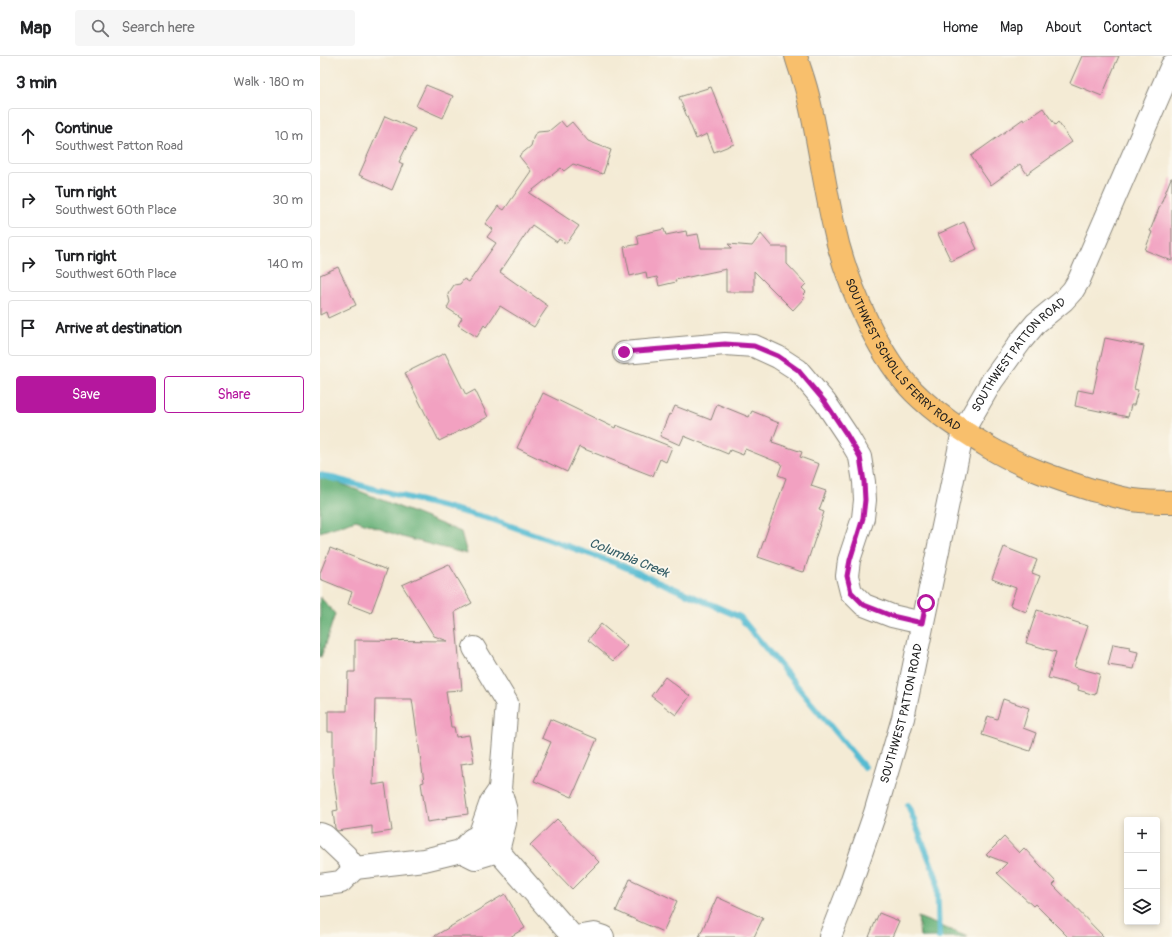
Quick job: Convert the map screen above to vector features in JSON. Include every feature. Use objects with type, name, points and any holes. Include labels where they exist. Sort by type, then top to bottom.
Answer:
[{"type":"main road","name":"SOUTHWEST SCHOLLS FERRY ROAD","points":[[796,56],[809,99],[834,229],[846,272],[864,314],[897,372],[914,392],[935,411],[963,431],[1006,457],[1062,481],[1118,497],[1134,500],[1172,502]]},
{"type":"street","name":"SOUTHWEST PATTON ROAD","points":[[830,937],[848,891],[888,771],[903,718],[963,431],[992,381],[1021,341],[1036,323],[1063,301],[1073,290],[1079,280],[1172,65]]},
{"type":"street","points":[[624,352],[725,344],[754,346],[778,356],[798,370],[825,402],[860,457],[865,500],[863,518],[848,568],[847,576],[851,592],[864,605],[892,616],[922,623]]},
{"type":"street","points":[[474,648],[507,703],[500,789],[506,811],[505,823],[498,850]]},
{"type":"street","points":[[320,885],[341,882],[355,868],[424,860],[461,851],[472,839],[479,836],[491,802],[500,789]]},
{"type":"street","points":[[320,834],[325,836],[346,856],[355,868]]},
{"type":"street","points":[[479,836],[498,850],[572,937]]},
{"type":"street","points":[[461,851],[475,858],[498,850]]},
{"type":"street","points":[[576,937],[594,934],[603,937]]},
{"type":"street","points":[[555,937],[558,935],[572,937]]},
{"type":"green space","points":[[320,475],[461,532],[467,554],[402,537],[356,520],[320,532]]},
{"type":"green space","points":[[320,597],[335,614],[321,657],[320,657]]},
{"type":"green space","points":[[918,917],[968,937],[920,937]]},
{"type":"building","points":[[1082,56],[1119,56],[1102,96],[1070,83]]},
{"type":"building","points":[[426,85],[453,96],[443,118],[416,106]]},
{"type":"building","points":[[711,87],[734,144],[714,152],[707,134],[696,139],[679,97]]},
{"type":"building","points":[[1043,108],[1055,125],[1058,122],[1072,142],[1027,174],[1020,164],[991,185],[971,156],[1023,119],[1024,121]]},
{"type":"building","points":[[385,116],[415,129],[399,162],[403,164],[392,190],[359,175]]},
{"type":"building","points":[[561,121],[566,127],[572,122],[588,141],[611,150],[603,174],[573,164],[564,171],[561,168],[529,193],[579,226],[566,244],[559,239],[557,242],[532,225],[500,272],[548,306],[534,327],[500,306],[486,327],[484,325],[477,337],[458,325],[462,318],[447,308],[450,302],[448,294],[454,285],[460,284],[464,279],[469,282],[496,243],[487,237],[493,229],[485,224],[498,206],[504,210],[531,171],[519,156],[531,146],[534,135],[538,132],[549,131]]},
{"type":"building","points":[[1171,178],[1172,261],[1145,250],[1152,232],[1150,231]]},
{"type":"building","points":[[964,222],[977,249],[951,261],[938,234]]},
{"type":"building","points":[[664,229],[666,235],[686,231],[687,236],[698,234],[701,248],[732,248],[728,244],[752,246],[761,234],[772,247],[787,247],[787,264],[806,284],[802,288],[806,292],[803,295],[805,297],[793,310],[754,271],[754,292],[726,292],[726,269],[675,280],[676,282],[659,286],[657,277],[647,279],[646,272],[630,276],[624,247],[639,244],[637,235]]},
{"type":"building","points":[[338,267],[356,305],[328,318],[326,312],[320,315],[320,275]]},
{"type":"building","points":[[1105,338],[1144,346],[1134,389],[1138,390],[1134,405],[1131,405],[1128,417],[1075,406],[1078,390],[1093,393]]},
{"type":"building","points":[[445,353],[466,395],[475,390],[488,417],[439,441],[405,373]]},
{"type":"building","points":[[543,393],[615,428],[616,425],[672,447],[666,462],[660,459],[653,476],[579,447],[567,472],[517,448]]},
{"type":"building","points":[[717,404],[749,417],[752,411],[779,423],[772,442],[802,452],[800,457],[819,464],[811,486],[826,491],[819,510],[824,512],[804,572],[758,557],[786,478],[778,475],[782,464],[745,449],[743,455],[730,450],[728,454],[684,436],[680,445],[660,436],[669,414],[671,415],[675,406],[711,420]]},
{"type":"building","points":[[1004,547],[1037,560],[1032,573],[1040,576],[1026,612],[1010,605],[1016,588],[992,579]]},
{"type":"building","points":[[330,548],[387,570],[371,613],[348,604],[352,592],[320,579],[320,573]]},
{"type":"building","points":[[449,564],[472,603],[455,612],[462,690],[446,691],[451,727],[454,727],[456,737],[469,735],[474,762],[461,764],[468,814],[446,817],[447,819],[427,822],[421,783],[424,782],[412,699],[375,699],[373,785],[385,783],[392,831],[372,834],[372,826],[337,831],[335,828],[333,811],[338,810],[333,772],[333,732],[328,732],[328,711],[347,711],[348,672],[355,672],[355,640],[448,641],[434,636],[402,585]]},
{"type":"building","points":[[1037,610],[1088,626],[1074,667],[1100,674],[1095,695],[1078,690],[1079,686],[1048,678],[1056,652],[1026,643]]},
{"type":"building","points":[[601,624],[627,646],[613,661],[588,640]]},
{"type":"building","points":[[1113,644],[1130,647],[1129,650],[1138,652],[1134,669],[1108,665]]},
{"type":"building","points":[[665,677],[690,696],[676,715],[651,696]]},
{"type":"building","points":[[1003,699],[1029,708],[1023,728],[1036,733],[1030,751],[982,735],[988,716],[997,719]]},
{"type":"building","points":[[550,719],[597,739],[572,797],[534,781],[551,742],[542,738]]},
{"type":"building","points":[[557,819],[599,862],[572,889],[530,845]]},
{"type":"building","points":[[1004,837],[1019,853],[1024,848],[1056,882],[1053,885],[1104,937],[1068,937],[1035,904],[1033,906],[997,873],[1007,863],[986,855]]},
{"type":"building","points":[[630,879],[677,901],[663,932],[616,911]]},
{"type":"building","points":[[505,894],[525,928],[510,937],[433,937]]},
{"type":"building","points":[[717,897],[763,918],[754,937],[699,937]]},
{"type":"building","points":[[879,913],[899,921],[892,937],[869,937]]},
{"type":"waterway","name":"Columbia Creek","points":[[320,475],[491,519],[618,564],[740,617],[864,767]]},
{"type":"waterway","name":"Columbia Creek","points":[[908,805],[937,879],[939,937]]},
{"type":"route","points":[[624,352],[725,344],[754,346],[778,356],[798,370],[825,402],[860,457],[865,500],[863,518],[850,560],[847,576],[851,592],[864,605],[892,616],[922,623],[926,603]]}]
